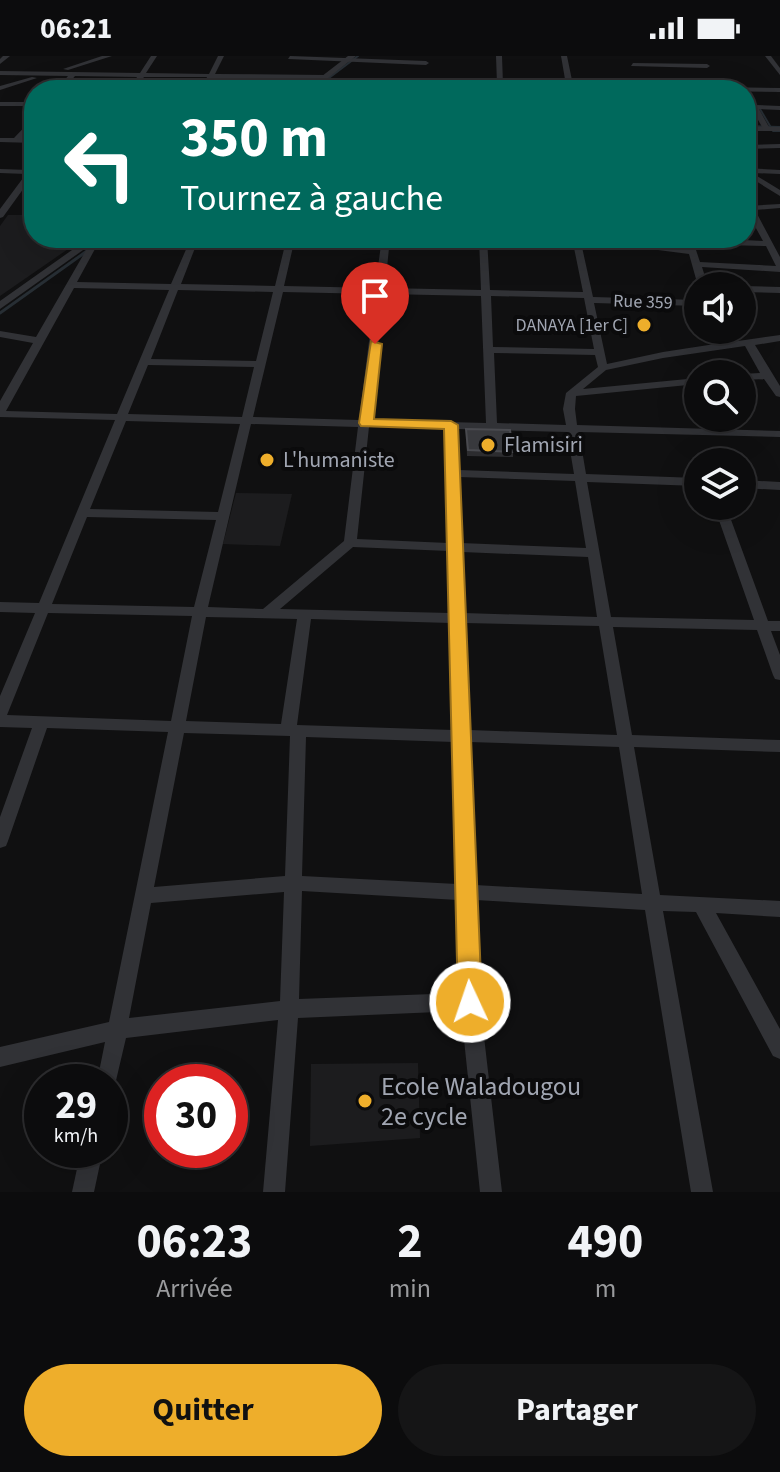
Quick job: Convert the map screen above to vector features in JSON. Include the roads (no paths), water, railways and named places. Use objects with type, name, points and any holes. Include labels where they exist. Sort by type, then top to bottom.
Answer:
[{"type":"street","points":[[0,62],[7,56]]},
{"type":"street","points":[[26,80],[109,56]]},
{"type":"street","points":[[139,80],[154,56]]},
{"type":"street","points":[[209,80],[221,56]]},
{"type":"street","points":[[499,56],[500,80]]},
{"type":"street","points":[[564,56],[569,80]]},
{"type":"street","points":[[630,56],[639,80]]},
{"type":"street","points":[[702,56],[715,80]]},
{"type":"street","points":[[768,56],[780,73]]},
{"type":"street","points":[[283,80],[290,57],[427,60],[425,80]]},
{"type":"street","points":[[320,80],[349,59]]},
{"type":"street","points":[[633,65],[707,66]]},
{"type":"street","points":[[0,73],[325,77]]},
{"type":"street","points":[[68,80],[73,74]]},
{"type":"street","points":[[0,88],[24,81]]},
{"type":"street","points":[[756,91],[780,90]]},
{"type":"street","points":[[0,104],[24,104]]},
{"type":"street","points":[[756,108],[780,108]]},
{"type":"street","points":[[756,115],[767,129]]},
{"type":"street","points":[[756,129],[780,129]]},
{"type":"street","points":[[16,141],[24,131]]},
{"type":"street","points":[[0,140],[24,141]]},
{"type":"street","points":[[756,147],[780,146]]},
{"type":"street","points":[[0,171],[24,170]]},
{"type":"street","points":[[756,171],[780,172]]},
{"type":"street","points":[[756,178],[780,194]]},
{"type":"street","points":[[0,215],[24,182]]},
{"type":"street","points":[[756,208],[780,206]]},
{"type":"street","points":[[695,264],[780,267],[756,222]]},
{"type":"street","points":[[756,243],[769,244]]},
{"type":"street","points":[[0,306],[82,248]]},
{"type":"street","points":[[90,248],[0,412],[780,434]]},
{"type":"street","points":[[0,714],[190,248]]},
{"type":"street","points":[[111,1064],[200,612],[289,248]]},
{"type":"street","points":[[265,614],[350,543],[385,248]]},
{"type":"street","points":[[483,248],[492,426]]},
{"type":"street","points":[[578,248],[603,368]]},
{"type":"street","points":[[662,248],[692,252]]},
{"type":"street","points":[[691,248],[698,272]]},
{"type":"street","name":"Rue 359","points":[[70,285],[485,293],[684,302]]},
{"type":"street","points":[[756,289],[780,290]]},
{"type":"street","points":[[0,334],[39,341]]},
{"type":"street","points":[[756,341],[780,338]]},
{"type":"street","points":[[571,393],[603,368],[734,344]]},
{"type":"street","points":[[749,344],[780,394]]},
{"type":"street","points":[[488,350],[599,352]]},
{"type":"street","points":[[144,362],[261,364]]},
{"type":"street","points":[[756,376],[767,376]]},
{"type":"street","points":[[571,393],[684,382]]},
{"type":"street","points":[[571,393],[572,428],[702,1192]]},
{"type":"street","points":[[451,425],[470,1002],[491,1192]]},
{"type":"street","points":[[453,473],[684,482]]},
{"type":"street","points":[[756,485],[780,486]]},
{"type":"street","points":[[82,513],[224,516]]},
{"type":"street","points":[[725,520],[780,675]]},
{"type":"street","points":[[350,543],[594,553]]},
{"type":"street","points":[[0,607],[780,626]]},
{"type":"street","points":[[274,1192],[289,1009],[294,883],[293,730],[305,615]]},
{"type":"street","points":[[0,721],[780,746]]},
{"type":"street","points":[[0,841],[42,722]]},
{"type":"street","points":[[144,896],[294,883],[780,909]]},
{"type":"street","points":[[701,904],[780,1049]]},
{"type":"street","points":[[0,1057],[118,1029],[289,1009],[470,1002]]},
{"type":"street","points":[[83,1192],[88,1168]]},
{"type":"waterway","points":[[326,80],[358,56]]},
{"type":"waterway","points":[[760,109],[770,127]]},
{"type":"waterway","points":[[756,126],[770,127]]},
{"type":"waterway","points":[[770,127],[780,127]]},
{"type":"waterway","points":[[770,127],[773,131],[780,131]]},
{"type":"waterway","points":[[0,313],[87,251]]},
{"type":"place","name":"DANAYA [1er C]","points":[[644,325]]},
{"type":"place","name":"Flamisiri","points":[[488,445]]},
{"type":"place","name":"L'humaniste","points":[[267,460]]},
{"type":"place","name":"Ecole Waladougou 2e cycle","points":[[365,1101]]}]
